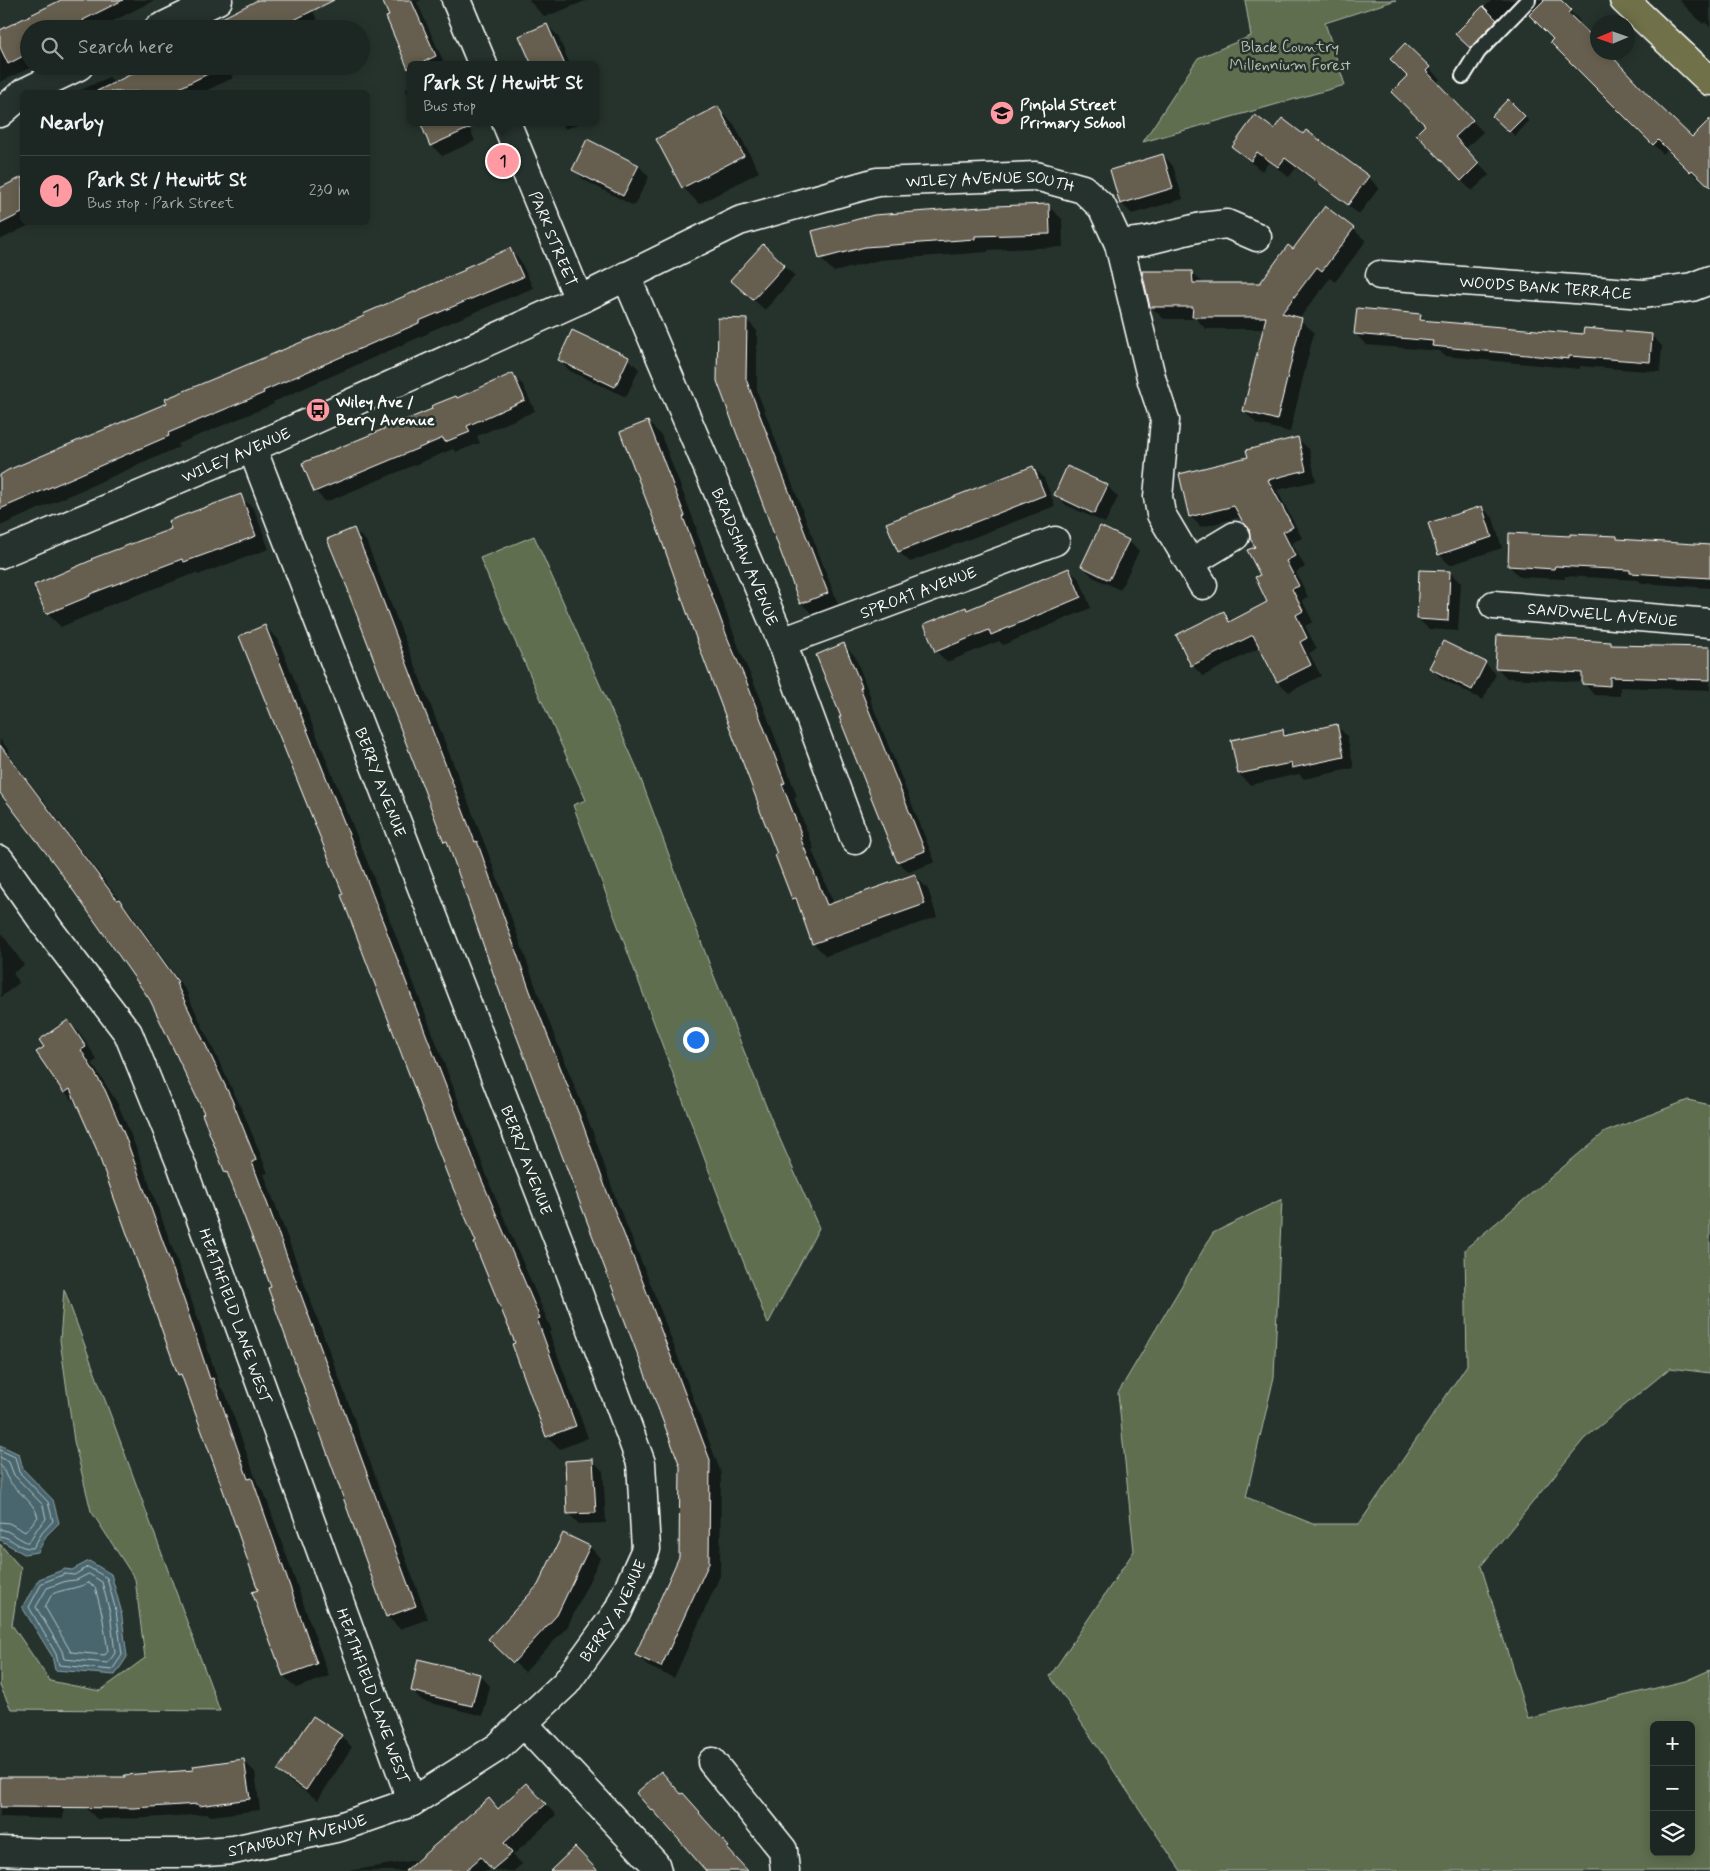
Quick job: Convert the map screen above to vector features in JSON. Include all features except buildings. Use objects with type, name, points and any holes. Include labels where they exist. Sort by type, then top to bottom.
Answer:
[{"type":"main road","points":[[1624,0],[1710,81]]},
{"type":"street","points":[[177,20],[218,0]]},
{"type":"street","points":[[456,0],[481,61]]},
{"type":"street","points":[[30,90],[61,75]]},
{"type":"street","points":[[0,113],[20,96]]},
{"type":"street","name":"PARK STREET","points":[[508,126],[579,300]]},
{"type":"street","name":"WILEY AVENUE SOUTH","points":[[579,300],[739,221],[877,182],[1036,176],[1083,189],[1102,207],[1119,244],[1152,381],[1165,420],[1158,497],[1161,514],[1196,574],[1235,536]]},
{"type":"street","points":[[1119,244],[1145,241],[1227,224],[1257,237]]},
{"type":"street","name":"WOODS BANK TERRACE","points":[[1380,275],[1644,294],[1692,287],[1710,280]]},
{"type":"street","name":"BRADSHAW AVENUE","points":[[626,276],[782,642],[855,840]]},
{"type":"street","name":"WILEY AVENUE","points":[[0,554],[252,448],[579,300]]},
{"type":"street","name":"BERRY AVENUE","points":[[252,448],[563,1252],[641,1463],[646,1549],[618,1611],[566,1683],[498,1747],[412,1802]]},
{"type":"street","name":"SPROAT AVENUE","points":[[782,642],[1055,541]]},
{"type":"street","name":"SANDWELL AVENUE","points":[[1494,605],[1710,622]]},
{"type":"street","name":"HEATHFIELD LANE WEST","points":[[0,860],[50,931],[128,1033],[181,1164],[412,1802]]},
{"type":"street","points":[[523,1723],[656,1864],[657,1871]]},
{"type":"street","points":[[712,1762],[783,1850],[785,1871]]},
{"type":"street","name":"STANBURY AVENUE","points":[[0,1851],[192,1862],[233,1850],[340,1827],[412,1802]]},
{"type":"lane","points":[[1463,76],[1478,52],[1528,0]]},
{"type":"green space","name":"Black Country Millennium Forest","points":[[1245,0],[1396,0],[1325,23],[1345,85],[1143,142],[1198,58],[1251,36]]},
{"type":"green space","points":[[534,536],[636,766],[712,971],[772,1121],[819,1228],[768,1324],[734,1238],[573,805],[586,800],[480,558]]},
{"type":"green space","points":[[1688,1100],[1710,1105],[1710,1373],[1670,1368],[1584,1439],[1481,1566],[1528,1719],[1685,1681],[1710,1670],[1710,1871],[1181,1871],[1050,1676],[1134,1551],[1118,1393],[1213,1233],[1282,1199],[1274,1377],[1246,1497],[1313,1524],[1359,1524],[1467,1365],[1465,1249],[1605,1132]]},
{"type":"green space","points":[[64,1289],[220,1711],[11,1709],[0,1686],[0,1544],[21,1568],[12,1625],[50,1681],[100,1691],[145,1658],[135,1579],[91,1511],[74,1441],[60,1340]]},
{"type":"water","points":[[0,1445],[19,1454],[23,1469],[53,1500],[59,1523],[46,1536],[38,1552],[24,1554],[0,1540]]},
{"type":"water","points":[[89,1561],[111,1574],[121,1610],[127,1657],[115,1675],[55,1670],[52,1656],[22,1607],[39,1579],[65,1569],[72,1570]]},
{"type":"place","name":"Pinfold Street Primary School","points":[[1002,113]]},
{"type":"place","name":"Park St / Hewitt St","points":[[503,161]]},
{"type":"place","name":"Wiley Ave / Berry Avenue","points":[[318,410]]}]
